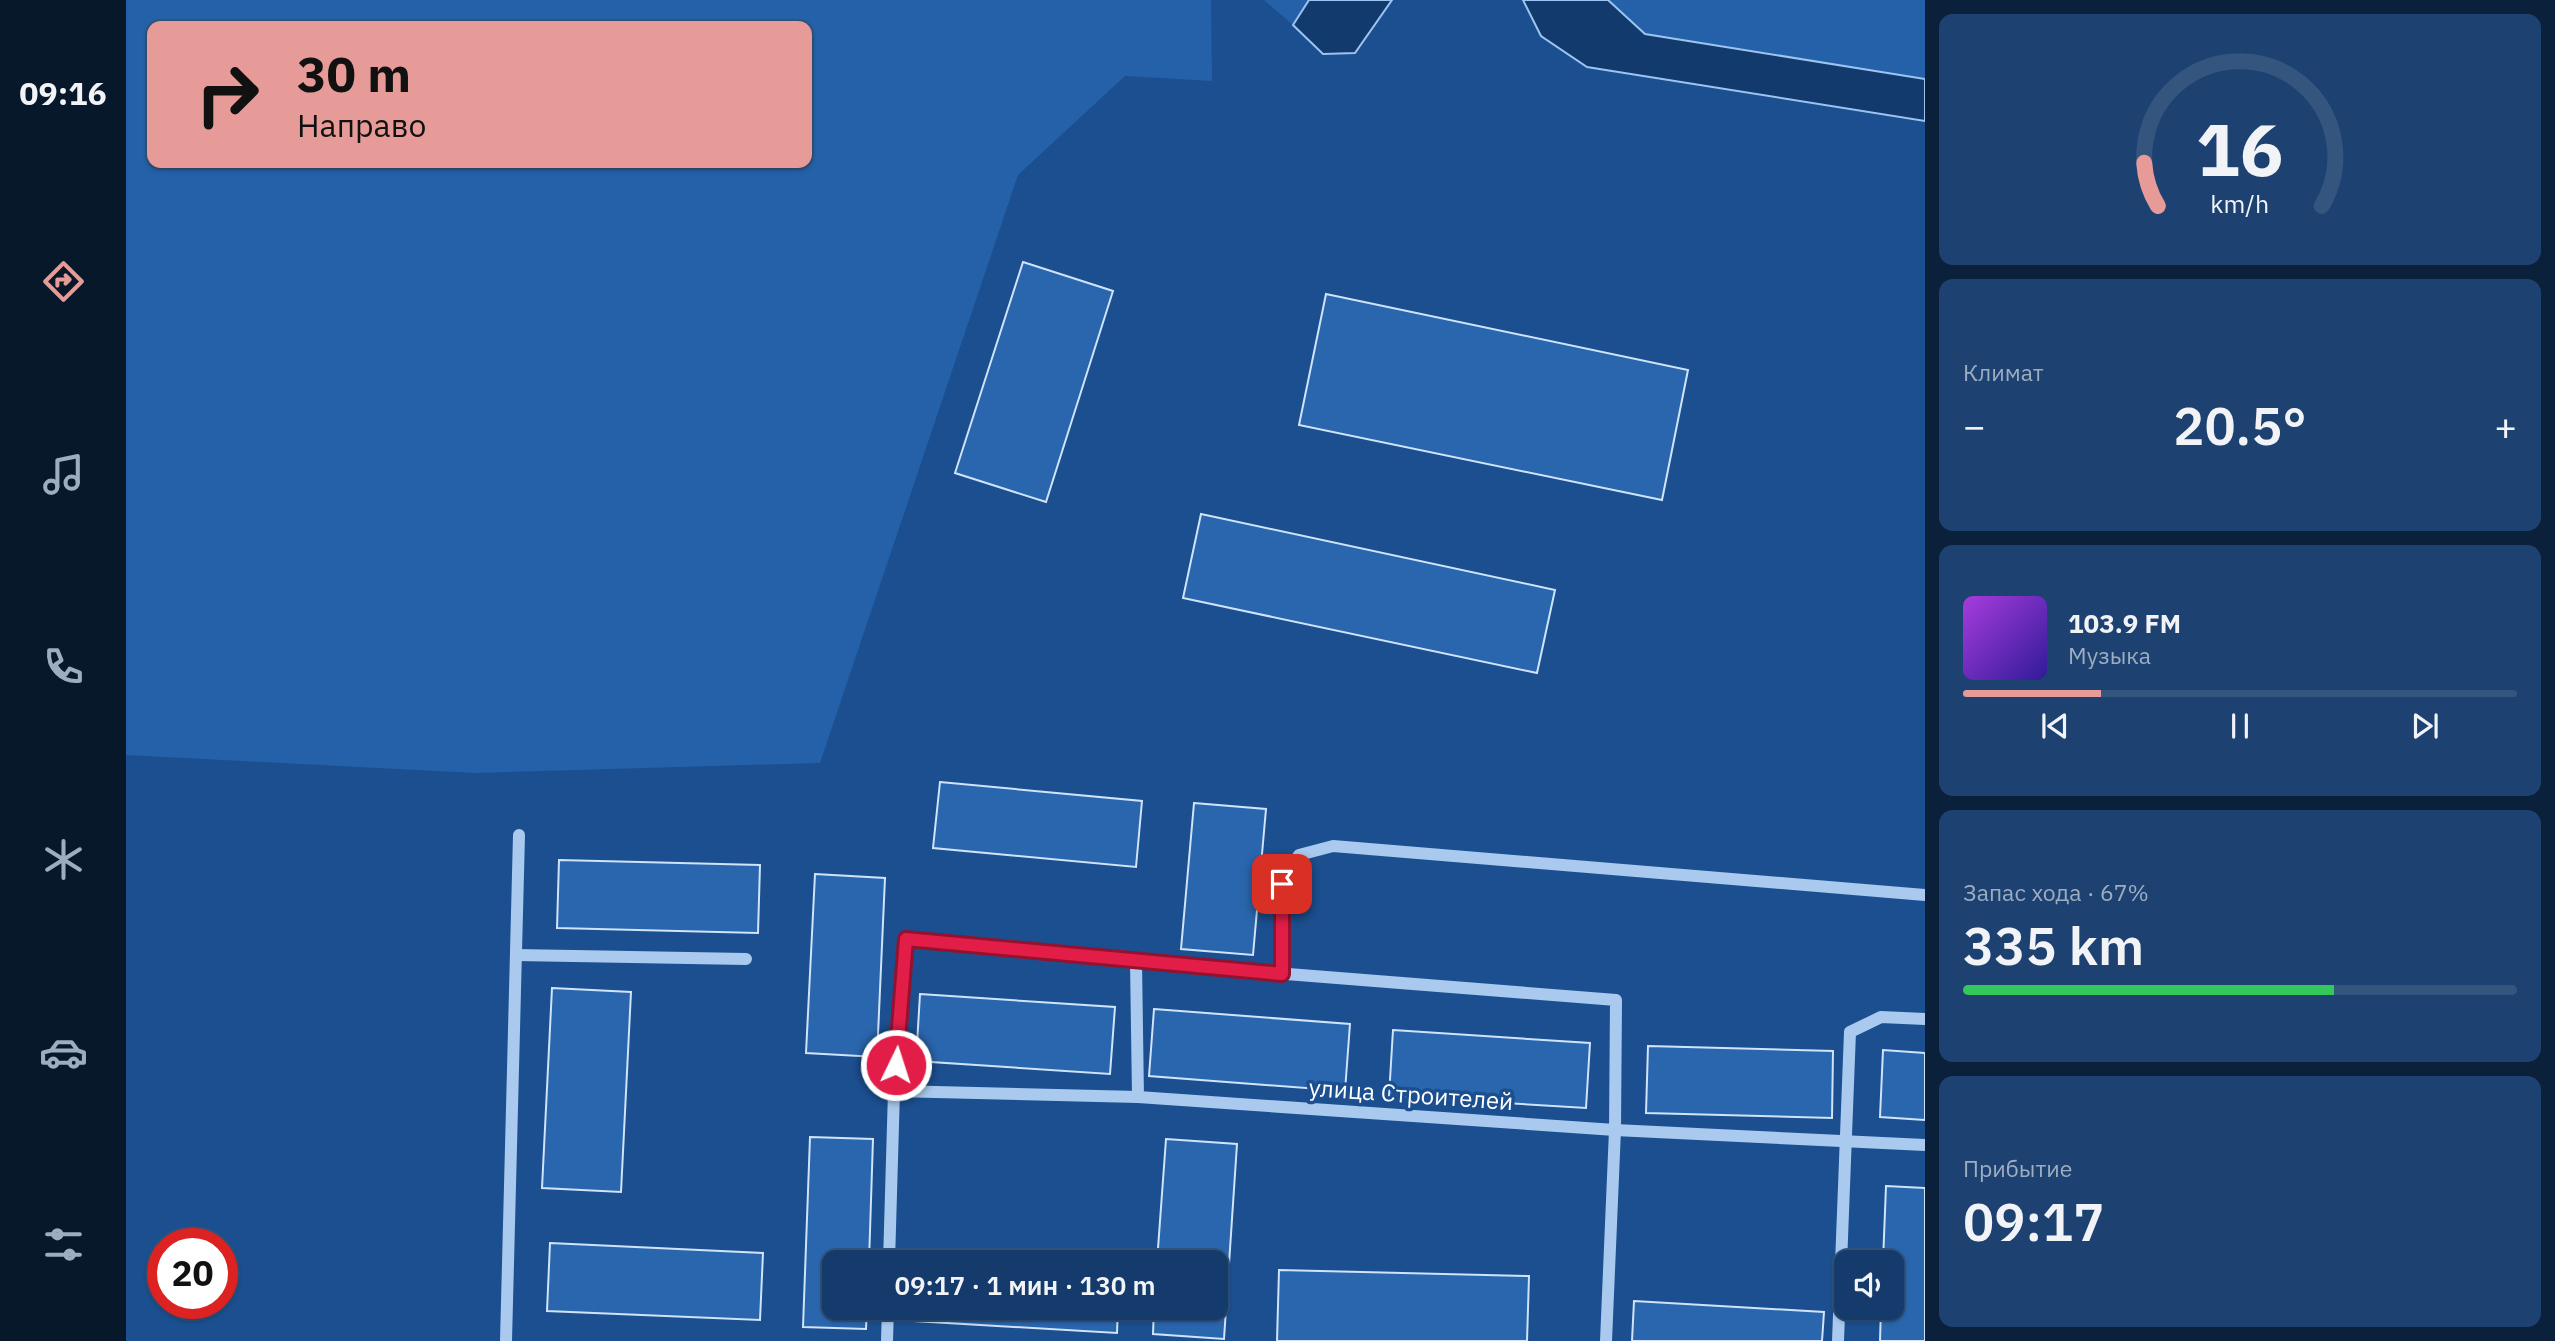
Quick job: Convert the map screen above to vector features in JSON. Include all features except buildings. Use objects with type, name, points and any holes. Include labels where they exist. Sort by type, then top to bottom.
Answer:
[{"type":"street","points":[[506,1341],[519,835]]},
{"type":"street","points":[[1282,974],[1282,884],[1299,855],[1333,846],[1925,895]]},
{"type":"street","points":[[889,1250],[894,1091],[906,939],[1282,974],[1616,1000],[1615,1130],[1606,1341]]},
{"type":"street","points":[[516,955],[746,959]]},
{"type":"street","points":[[1136,961],[1138,1097]]},
{"type":"street","points":[[1838,1341],[1850,1032],[1881,1017],[1925,1019]]},
{"type":"street","name":"улица Строителей","points":[[894,1091],[1138,1097],[1615,1130],[1925,1145]]},
{"type":"street","points":[[887,1341],[888,1320]]},
{"type":"shaded area","points":[[126,0],[1211,0],[1212,81],[1125,76],[1018,175],[820,763],[475,773],[126,755]]},
{"type":"shaded area","points":[[1264,0],[1309,0],[1293,25]]},
{"type":"shaded area","points":[[1309,0],[1392,0],[1355,53],[1323,54],[1293,25]]},
{"type":"shaded area","points":[[1523,0],[1608,0],[1645,34],[1925,79],[1925,121],[1587,67],[1541,36]]},
{"type":"shaded area","points":[[1608,0],[1925,0],[1925,79],[1645,34]]},
{"type":"route","points":[[896,1065],[906,939],[1282,974],[1282,884]]}]
